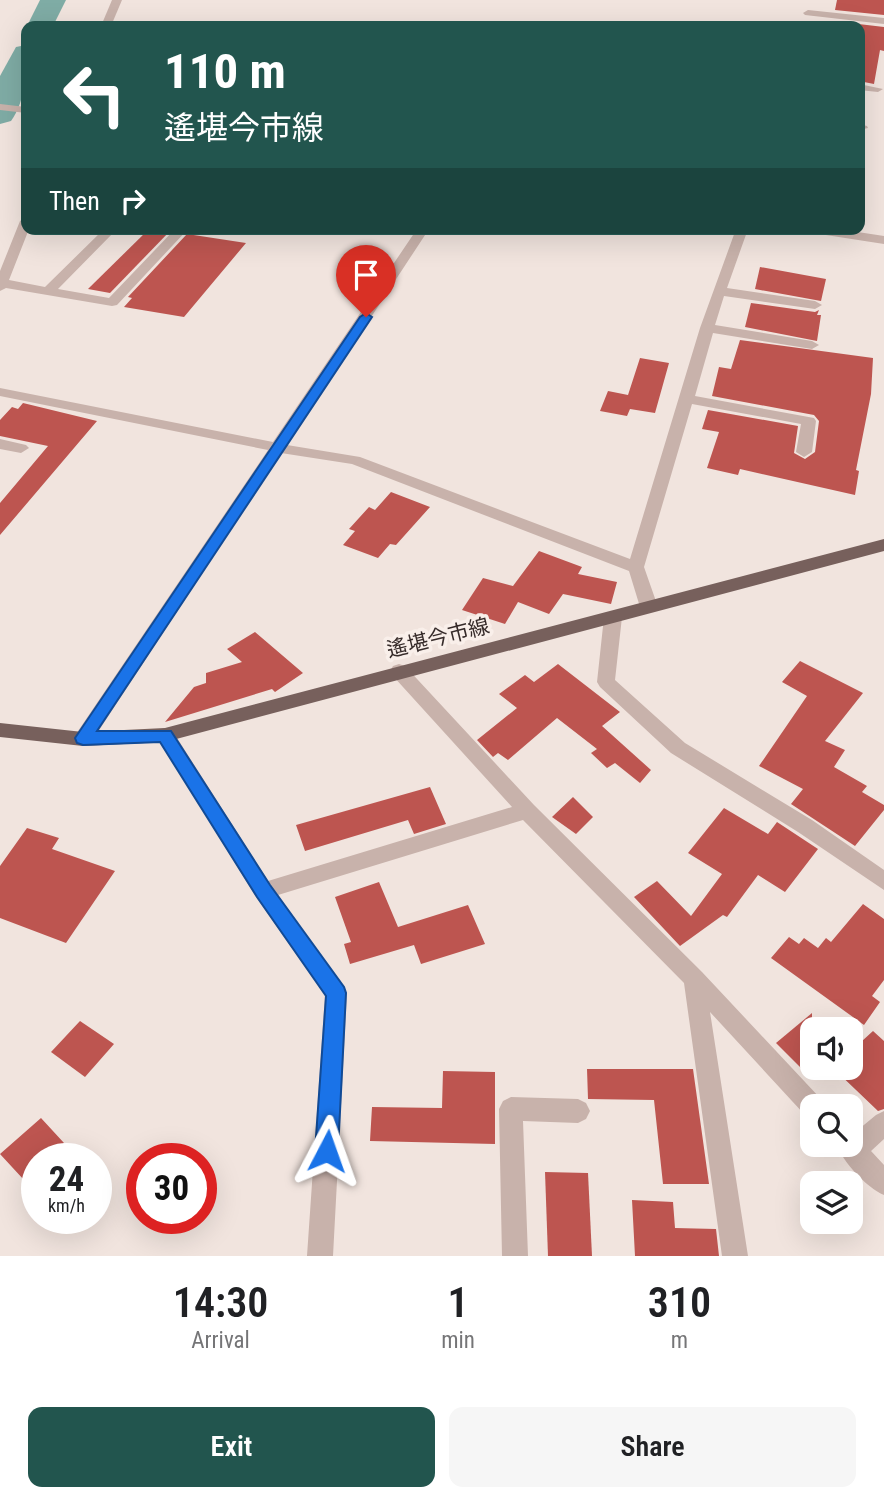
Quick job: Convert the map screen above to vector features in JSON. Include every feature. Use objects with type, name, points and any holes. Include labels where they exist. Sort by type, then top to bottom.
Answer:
[{"type":"main road","name":"遙堪今市線","points":[[0,730],[83,738],[165,736],[400,671],[884,545]]},
{"type":"street","points":[[108,21],[117,0]]},
{"type":"street","points":[[806,21],[813,0]]},
{"type":"street","points":[[808,13],[882,19]]},
{"type":"street","points":[[865,88],[878,89]]},
{"type":"street","points":[[0,107],[21,109]]},
{"type":"street","points":[[21,234],[1,285],[111,302],[176,235]]},
{"type":"street","points":[[47,292],[105,235]]},
{"type":"street","points":[[83,738],[419,235]]},
{"type":"street","points":[[649,607],[636,567],[719,291],[740,235]]},
{"type":"street","points":[[852,235],[884,240]]},
{"type":"street","points":[[719,291],[815,305]]},
{"type":"street","points":[[708,328],[812,345]]},
{"type":"street","points":[[0,392],[279,448],[355,460],[636,567]]},
{"type":"street","points":[[686,399],[809,421],[804,452]]},
{"type":"street","points":[[0,444],[21,448]]},
{"type":"street","points":[[613,617],[606,682],[678,748],[805,826],[884,881]]},
{"type":"street","points":[[400,671],[527,811],[694,979],[801,1094]]},
{"type":"street","points":[[165,736],[264,891],[336,993],[320,1256]]},
{"type":"street","points":[[264,891],[527,811]]},
{"type":"street","points":[[694,979],[735,1256]]},
{"type":"street","points":[[515,1256],[511,1110],[578,1111]]},
{"type":"street","points":[[863,1138],[884,1123]]},
{"type":"street","points":[[860,1157],[884,1183]]},
{"type":"building","points":[[837,0],[884,0],[884,15],[835,10]]},
{"type":"building","points":[[865,25],[884,27],[884,51],[880,50],[874,84],[865,82]]},
{"type":"building","points":[[143,235],[166,235],[110,293],[88,289]]},
{"type":"building","points":[[186,235],[246,243],[184,317],[124,307],[132,298],[128,297]]},
{"type":"building","points":[[760,267],[826,279],[821,301],[755,289]]},
{"type":"building","points":[[751,303],[815,312],[819,310],[817,315],[821,315],[817,341],[745,327]]},
{"type":"building","points":[[740,340],[873,358],[871,394],[856,470],[859,471],[855,495],[740,469],[738,475],[707,468],[719,432],[702,429],[708,410],[798,426],[794,453],[805,459],[815,452],[819,421],[814,415],[712,396],[719,367],[731,369]]},
{"type":"building","points":[[640,358],[669,363],[655,413],[630,409],[627,416],[600,411],[608,391],[628,395]]},
{"type":"building","points":[[23,403],[97,421],[0,535],[0,503],[48,446],[0,436],[0,420],[12,407],[18,409]]},
{"type":"building","points":[[391,492],[430,507],[396,545],[390,544],[378,558],[343,545],[355,531],[349,529],[369,507],[375,510]]},
{"type":"building","points":[[539,551],[582,567],[578,574],[617,582],[611,604],[563,594],[549,614],[518,602],[505,624],[462,610],[483,578],[513,586]]},
{"type":"building","points":[[255,632],[303,673],[275,692],[272,689],[165,722],[194,687],[206,683],[206,673],[242,662],[227,649]]},
{"type":"building","points":[[800,661],[863,693],[825,741],[845,750],[834,767],[867,786],[862,792],[884,805],[884,810],[855,846],[791,804],[803,789],[759,766],[807,696],[782,682]]},
{"type":"building","points":[[558,664],[620,712],[602,726],[651,770],[640,783],[615,763],[607,768],[591,753],[597,749],[557,718],[508,760],[498,753],[493,757],[477,740],[517,708],[499,694],[525,675],[534,682]]},
{"type":"building","points":[[430,787],[446,824],[414,834],[408,820],[305,851],[296,825]]},
{"type":"building","points":[[573,797],[593,817],[576,834],[552,817]]},
{"type":"building","points":[[724,808],[768,834],[777,822],[818,849],[785,892],[758,875],[727,917],[723,915],[680,946],[634,897],[657,881],[691,916],[722,874],[688,853]]},
{"type":"building","points":[[27,828],[59,838],[52,849],[115,871],[66,943],[0,918],[0,866]]},
{"type":"building","points":[[379,882],[398,927],[468,905],[485,944],[421,964],[414,945],[350,964],[344,944],[351,942],[335,897]]},
{"type":"building","points":[[863,904],[884,919],[884,980],[872,996],[880,1002],[864,1025],[863,1017],[853,1017],[771,958],[789,937],[799,944],[804,938],[818,948],[826,938],[831,942]]},
{"type":"building","points":[[80,1021],[114,1044],[85,1077],[51,1052]]},
{"type":"building","points":[[800,1023],[800,1067],[776,1043]]},
{"type":"building","points":[[873,1031],[884,1041],[884,1109],[878,1111],[846,1080],[863,1080],[863,1040]]},
{"type":"building","points":[[587,1069],[693,1069],[709,1184],[663,1184],[654,1100],[588,1099]]},
{"type":"building","points":[[443,1071],[495,1072],[495,1144],[370,1141],[372,1107],[442,1108]]},
{"type":"building","points":[[41,1118],[64,1143],[21,1143],[21,1177],[0,1154]]},
{"type":"building","points":[[545,1172],[588,1173],[592,1256],[548,1256]]},
{"type":"building","points":[[632,1200],[673,1202],[675,1228],[716,1229],[719,1256],[635,1256]]},
{"type":"waterway","points":[[42,21],[53,0]]},
{"type":"waterway","points":[[0,115],[8,89],[21,63]]},
{"type":"route","points":[[327,1151],[336,993],[264,891],[165,736],[83,738],[366,317]]}]
